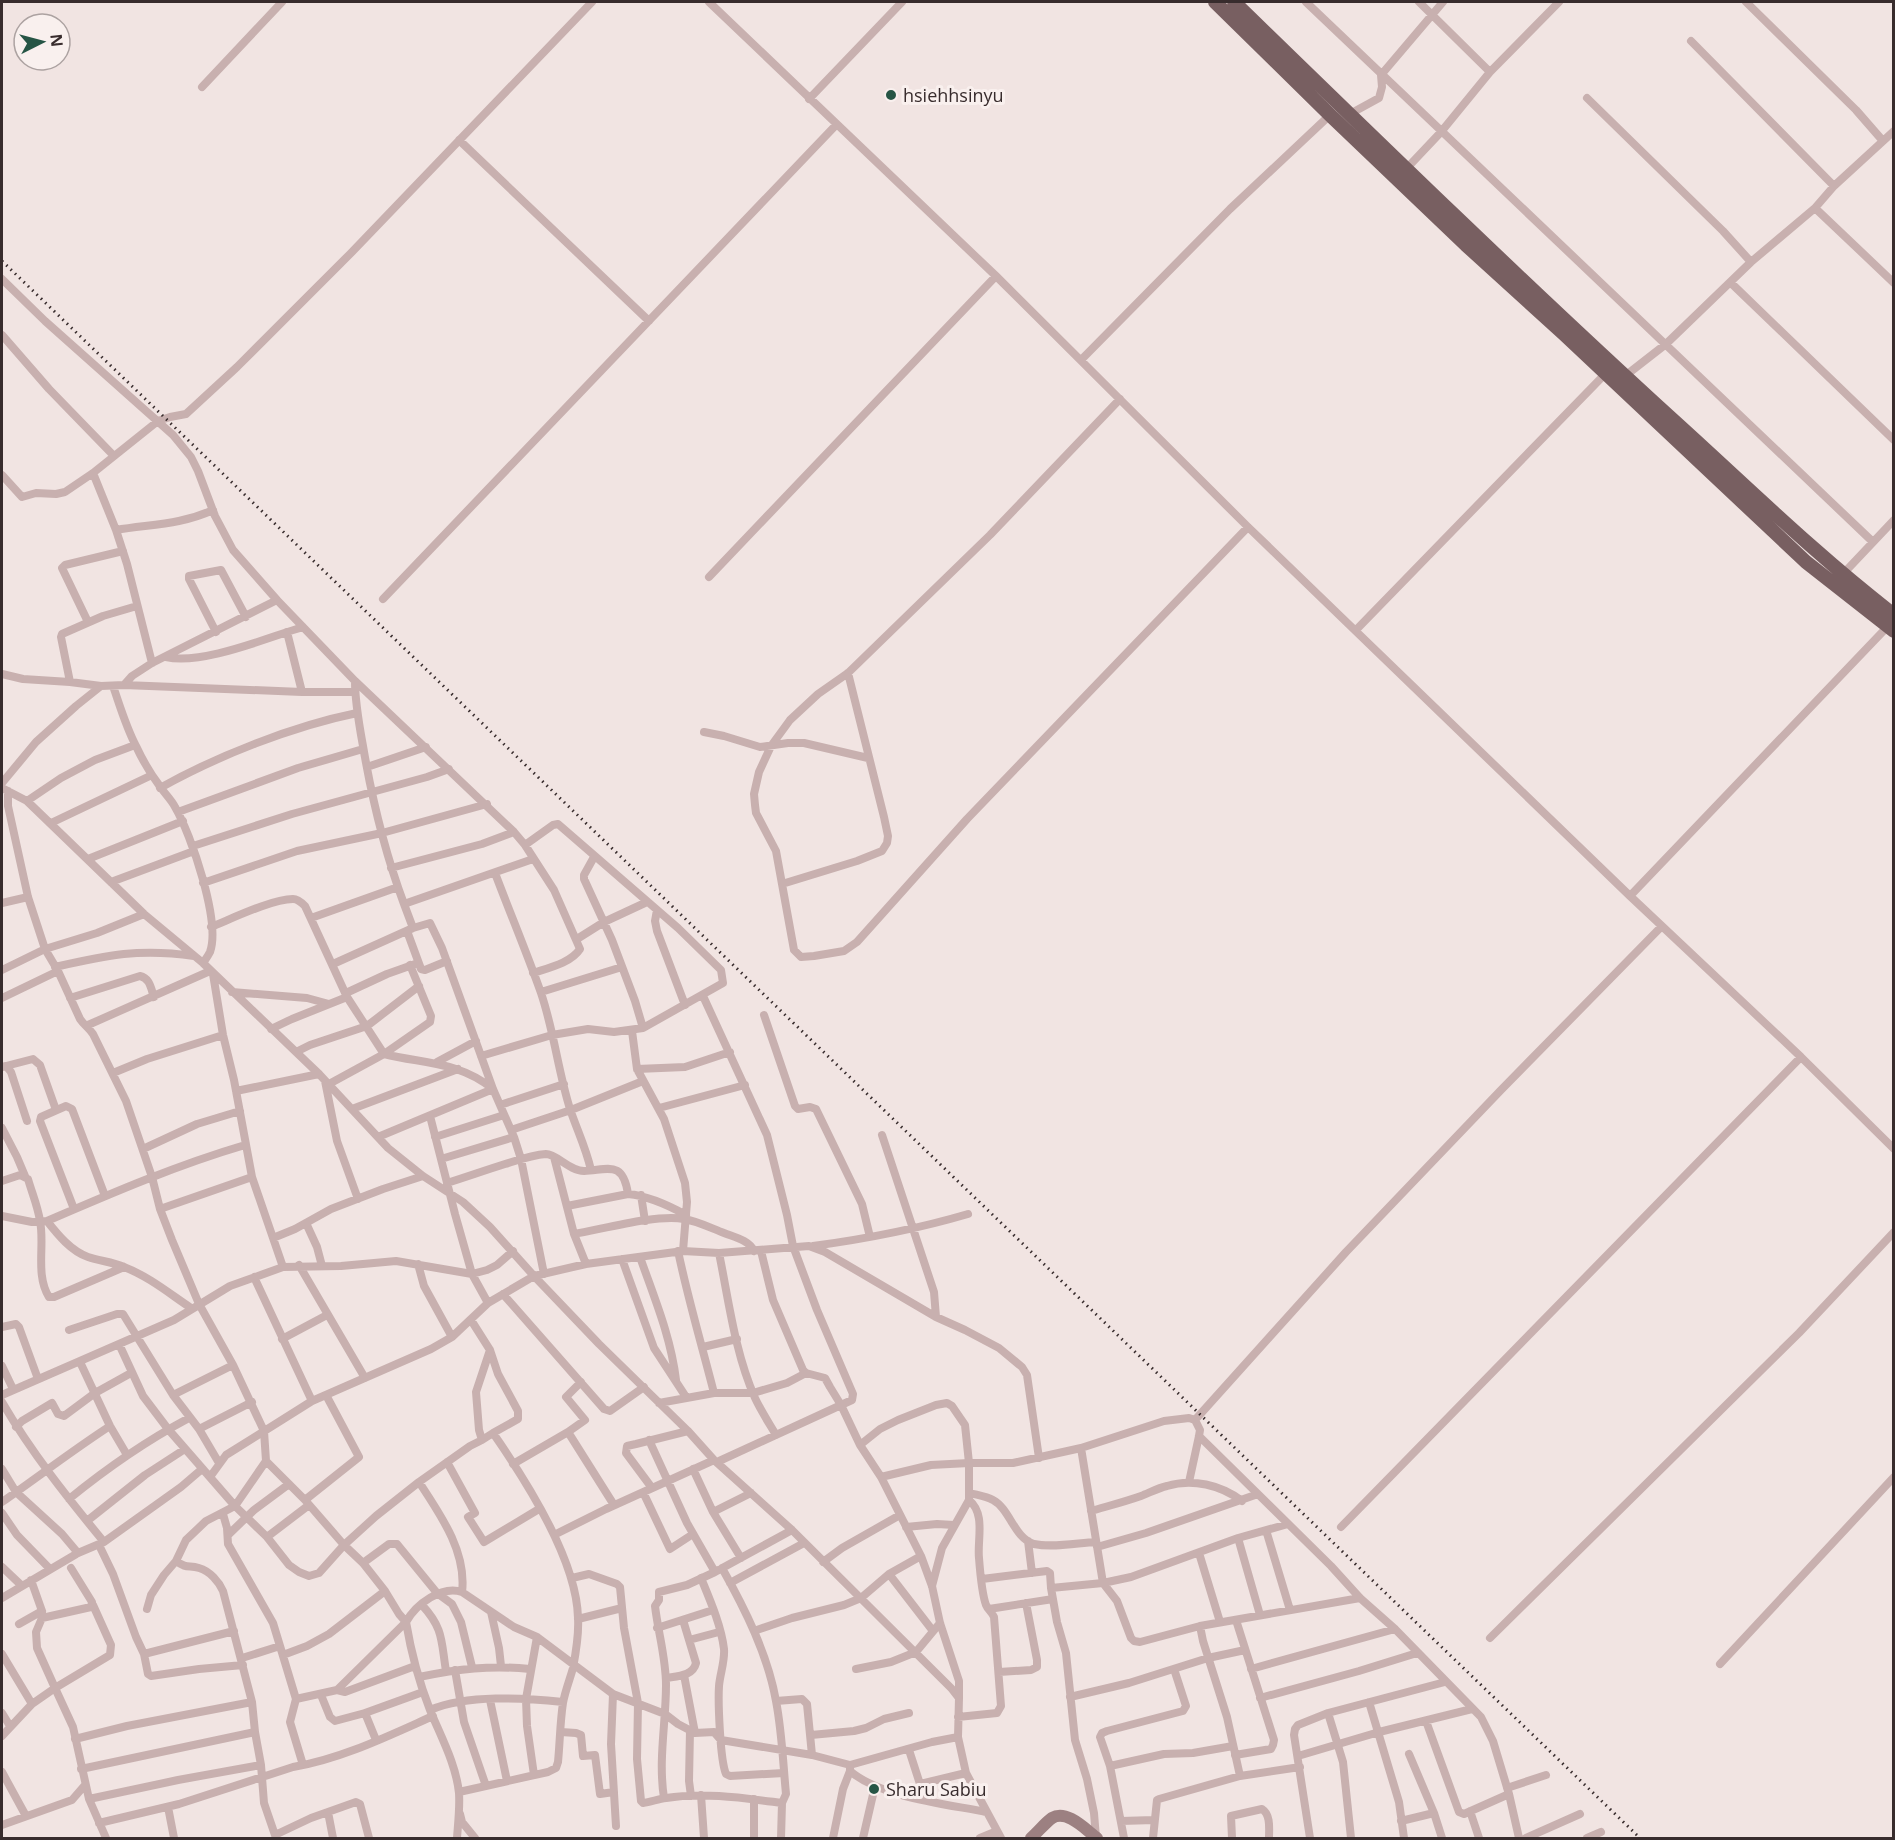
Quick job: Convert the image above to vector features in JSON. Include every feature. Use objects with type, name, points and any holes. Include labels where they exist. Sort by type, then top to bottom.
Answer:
[{"type":"main road","points":[[1215,2],[1609,369],[1625,376],[1892,623]]},
{"type":"main road","points":[[1234,2],[1340,118],[1407,168],[1806,562],[1892,623]]},
{"type":"street","points":[[202,87],[282,2]]},
{"type":"street","points":[[2,475],[22,497],[36,493],[61,494],[93,473],[158,421],[186,414],[237,367],[350,254],[592,2]]},
{"type":"street","points":[[709,2],[996,276],[1248,527],[1630,896],[1801,1057],[1893,1149]]},
{"type":"street","points":[[809,99],[902,2]]},
{"type":"street","points":[[1306,2],[1873,542]]},
{"type":"street","points":[[1419,2],[1490,72]]},
{"type":"street","points":[[1081,360],[1230,209],[1340,118],[1379,98],[1382,87],[1381,75],[1443,2]]},
{"type":"street","points":[[1407,168],[1441,132],[1490,72],[1559,2]]},
{"type":"street","points":[[1746,2],[1856,110],[1883,141]]},
{"type":"street","points":[[1691,41],[1834,186]]},
{"type":"street","points":[[1587,98],[1723,231],[1751,262]]},
{"type":"street","points":[[383,599],[836,125]]},
{"type":"street","points":[[1625,376],[1666,344],[1751,262],[1815,208],[1834,186],[1893,131]]},
{"type":"street","points":[[459,140],[649,321]]},
{"type":"street","points":[[1815,208],[1893,283]]},
{"type":"street","points":[[709,577],[996,276]]},
{"type":"street","points":[[2,279],[45,321],[173,435],[191,457],[233,550],[355,681],[487,804],[525,845],[554,890],[579,946],[578,953],[561,963],[533,973]]},
{"type":"street","points":[[1731,283],[1893,440]]},
{"type":"street","points":[[2,335],[49,389],[114,456]]},
{"type":"street","points":[[1356,630],[1609,369]]},
{"type":"street","points":[[1120,399],[990,535],[848,674],[818,694],[790,720],[771,746],[759,772],[754,794],[755,805],[756,813],[776,851],[794,950],[797,955],[814,956],[850,948],[967,819],[1248,527]]},
{"type":"street","points":[[93,473],[123,551],[153,663]]},
{"type":"street","points":[[116,530],[170,524],[195,518],[213,510]]},
{"type":"street","points":[[1842,575],[1893,520]]},
{"type":"street","points":[[88,622],[62,568],[65,565],[123,551]]},
{"type":"street","points":[[216,632],[189,576],[221,570],[246,617]]},
{"type":"street","points":[[124,685],[132,676],[153,663],[278,600]]},
{"type":"street","points":[[70,682],[61,635],[88,622],[137,606]]},
{"type":"street","points":[[1630,896],[1892,623]]},
{"type":"street","points":[[166,657],[183,659],[197,657],[303,627]]},
{"type":"street","points":[[287,632],[302,692]]},
{"type":"street","points":[[2,674],[36,681],[70,682],[101,687],[124,685],[355,692]]},
{"type":"street","points":[[782,884],[857,861],[882,851],[887,843],[888,836],[848,674]]},
{"type":"street","points":[[236,1091],[324,1079],[384,1054],[427,1025],[431,1019],[419,986],[404,904],[391,868],[372,792],[357,713],[355,681]]},
{"type":"street","points":[[113,686],[135,745],[160,788],[178,812],[194,848],[211,927],[210,952],[203,963]]},
{"type":"street","points":[[2,783],[36,742],[101,687]]},
{"type":"street","points":[[160,788],[231,754],[312,724],[357,713]]},
{"type":"street","points":[[704,732],[760,747],[804,743],[868,758]]},
{"type":"street","points":[[27,801],[61,778],[95,760],[135,745]]},
{"type":"street","points":[[367,767],[426,747]]},
{"type":"street","points":[[178,812],[298,768],[363,749]]},
{"type":"street","points":[[111,882],[194,848],[292,814],[449,769]]},
{"type":"street","points":[[51,824],[152,775]]},
{"type":"street","points":[[5,789],[27,801],[144,914],[203,963],[324,1079],[388,1148],[423,1176],[463,1202],[715,1461],[792,1530],[916,1652],[959,1698]]},
{"type":"street","points":[[5,789],[28,897],[45,950],[80,1019],[88,1025],[126,1101],[152,1177],[160,1209],[195,1306],[233,1365],[264,1431],[266,1461],[235,1506],[206,1521],[186,1540],[176,1561],[151,1595],[147,1609]]},
{"type":"street","points":[[203,883],[297,851],[382,832],[487,804]]},
{"type":"street","points":[[88,859],[183,821]]},
{"type":"street","points":[[481,1056],[552,1035],[588,1029],[601,1032],[632,1031],[643,1028],[723,983],[722,970],[558,824],[553,825],[525,845]]},
{"type":"street","points":[[391,868],[482,844],[514,832]]},
{"type":"street","points":[[594,857],[584,879],[622,967],[643,1028]]},
{"type":"street","points":[[404,904],[533,859]]},
{"type":"street","points":[[495,873],[541,992],[571,1110],[587,1152],[591,1170]]},
{"type":"street","points":[[310,918],[398,887]]},
{"type":"street","points":[[2,903],[28,897]]},
{"type":"street","points":[[211,927],[258,908],[294,899],[300,901],[333,964],[346,995],[384,1054]]},
{"type":"street","points":[[577,939],[604,922],[647,902]]},
{"type":"street","points":[[657,910],[655,921],[657,931],[685,1005]]},
{"type":"street","points":[[2,970],[45,950],[144,914]]},
{"type":"street","points":[[333,964],[410,929],[428,923],[432,925],[521,1159],[544,1274]]},
{"type":"street","points":[[1195,1420],[1346,1252],[1662,926]]},
{"type":"street","points":[[2,999],[56,969],[122,953],[149,952],[194,956]]},
{"type":"street","points":[[414,964],[423,970],[447,961]]},
{"type":"street","points":[[271,1029],[329,1005],[414,964]]},
{"type":"street","points":[[541,992],[622,967]]},
{"type":"street","points":[[88,1025],[212,972]]},
{"type":"street","points":[[212,972],[252,1177],[283,1267]]},
{"type":"street","points":[[70,998],[140,976],[148,980],[154,997]]},
{"type":"street","points":[[296,1052],[367,1026],[419,986]]},
{"type":"street","points":[[232,992],[307,998],[329,1005]]},
{"type":"street","points":[[554,1535],[666,1481],[852,1400],[853,1394],[817,1310],[793,1246],[767,1135],[703,996]]},
{"type":"street","points":[[764,1015],[795,1106],[798,1109],[812,1107],[816,1109],[862,1204],[870,1237]]},
{"type":"street","points":[[632,1031],[637,1069],[659,1108],[686,1183],[686,1217],[680,1251],[687,1294],[714,1393]]},
{"type":"street","points":[[113,1073],[147,1059],[224,1035]]},
{"type":"street","points":[[437,1062],[476,1041]]},
{"type":"street","points":[[637,1069],[685,1067],[729,1052]]},
{"type":"street","points":[[384,1054],[437,1062],[459,1069],[483,1081],[493,1089]]},
{"type":"street","points":[[1341,1527],[1801,1057]]},
{"type":"street","points":[[4,1066],[33,1059],[40,1065],[56,1110]]},
{"type":"street","points":[[4,1066],[11,1072],[27,1121]]},
{"type":"street","points":[[352,1109],[459,1069]]},
{"type":"street","points":[[324,1079],[337,1141],[358,1198]]},
{"type":"street","points":[[441,1159],[643,1081]]},
{"type":"street","points":[[500,1106],[564,1084]]},
{"type":"street","points":[[659,1108],[745,1085]]},
{"type":"street","points":[[378,1137],[493,1089]]},
{"type":"street","points":[[74,1209],[40,1121],[41,1117],[56,1110],[66,1106],[72,1109],[105,1196]]},
{"type":"street","points":[[143,1149],[197,1124],[240,1111]]},
{"type":"street","points":[[435,1137],[504,1115]]},
{"type":"street","points":[[430,1116],[472,1274],[488,1303]]},
{"type":"street","points":[[2,1128],[28,1179],[44,1221],[42,1268],[45,1291],[49,1297],[54,1297],[124,1267]]},
{"type":"street","points":[[882,1135],[934,1292],[936,1317]]},
{"type":"street","points":[[2,1216],[44,1221],[152,1177],[245,1145]]},
{"type":"street","points":[[447,1183],[521,1159],[547,1154],[576,1170],[610,1168],[615,1170],[623,1177],[628,1194]]},
{"type":"street","points":[[554,1157],[574,1234],[586,1264]]},
{"type":"street","points":[[2,1180],[15,1175],[25,1176]]},
{"type":"street","points":[[273,1238],[331,1209],[423,1176]]},
{"type":"street","points":[[160,1209],[252,1177]]},
{"type":"street","points":[[567,1206],[628,1194],[640,1196],[667,1204],[686,1217],[748,1243],[757,1251],[773,1300],[806,1373]]},
{"type":"street","points":[[640,1196],[645,1221]]},
{"type":"street","points":[[210,1477],[226,1455],[312,1401],[431,1349],[453,1337],[488,1303],[534,1276],[586,1264],[680,1251],[719,1253],[809,1246],[913,1229],[968,1214]]},
{"type":"street","points":[[574,1234],[645,1221],[686,1217]]},
{"type":"street","points":[[44,1221],[81,1254],[124,1267],[195,1306]]},
{"type":"street","points":[[306,1223],[317,1247],[322,1266]]},
{"type":"street","points":[[1490,1638],[1800,1333],[1893,1232]]},
{"type":"street","points":[[809,1246],[838,1259],[936,1317],[999,1348],[1025,1370],[1039,1458]]},
{"type":"street","points":[[2,1395],[174,1320],[230,1286],[283,1267],[396,1261],[472,1274],[487,1270],[513,1251]]},
{"type":"street","points":[[719,1253],[737,1339],[753,1393],[776,1435]]},
{"type":"street","points":[[640,1257],[669,1339],[676,1381]]},
{"type":"street","points":[[622,1259],[654,1348],[686,1397]]},
{"type":"street","points":[[418,1264],[424,1286],[453,1337]]},
{"type":"street","points":[[299,1266],[365,1378]]},
{"type":"street","points":[[254,1277],[312,1401]]},
{"type":"street","points":[[503,1294],[607,1411],[644,1388]]},
{"type":"street","points":[[69,1330],[121,1313],[173,1395],[199,1429],[219,1463]]},
{"type":"street","points":[[282,1339],[327,1314]]},
{"type":"street","points":[[119,1344],[143,1396],[168,1429],[235,1506],[267,1537],[289,1565],[309,1575],[319,1573],[344,1545],[419,1482],[447,1462],[518,1419],[518,1411],[498,1374],[490,1350],[471,1320]]},
{"type":"street","points":[[2,1328],[16,1324],[19,1327],[38,1379]]},
{"type":"street","points":[[703,1347],[737,1339]]},
{"type":"street","points":[[482,1440],[476,1398],[490,1350]]},
{"type":"street","points":[[80,1362],[110,1426],[127,1455]]},
{"type":"street","points":[[173,1395],[233,1365]]},
{"type":"street","points":[[2,1366],[13,1389]]},
{"type":"street","points":[[16,1427],[52,1403],[58,1414],[64,1416],[95,1393],[131,1373]]},
{"type":"street","points":[[659,1403],[714,1393],[753,1393],[786,1383],[806,1373],[825,1378],[860,1445],[881,1477],[921,1556],[932,1586],[940,1623],[959,1681],[958,1737],[966,1773],[999,1835],[980,1839]]},
{"type":"street","points":[[513,1464],[585,1420],[566,1397],[581,1382]]},
{"type":"street","points":[[267,1537],[359,1457],[326,1395]]},
{"type":"street","points":[[2,1402],[16,1427],[101,1543],[144,1654],[148,1674],[154,1677],[242,1662],[280,1646]]},
{"type":"street","points":[[199,1429],[252,1402]]},
{"type":"street","points":[[860,1445],[880,1429],[936,1405],[947,1403],[952,1406],[964,1425],[969,1462],[969,1497],[942,1548],[932,1586]]},
{"type":"street","points":[[69,1499],[127,1455],[189,1418]]},
{"type":"street","points":[[881,1477],[931,1465],[969,1462],[1013,1463],[1081,1448],[1164,1421],[1189,1418],[1195,1420],[1200,1430],[1190,1482]]},
{"type":"street","points":[[2,1502],[47,1471],[64,1456],[110,1426]]},
{"type":"street","points":[[688,1431],[627,1446],[626,1453],[647,1490],[670,1549],[693,1534]]},
{"type":"street","points":[[568,1432],[614,1505]]},
{"type":"street","points":[[459,1792],[556,1768],[563,1702],[573,1666],[579,1619],[572,1578],[554,1535],[494,1433]]},
{"type":"street","points":[[1199,1436],[1481,1717],[1493,1741],[1519,1839]]},
{"type":"street","points":[[649,1440],[666,1481],[693,1534],[730,1583],[754,1631],[768,1667],[776,1701],[786,1794],[782,1803],[781,1839]]},
{"type":"street","points":[[1081,1448],[1102,1583],[1117,1601],[1134,1641],[1220,1622],[1360,1598]]},
{"type":"street","points":[[87,1521],[145,1475],[185,1449]]},
{"type":"street","points":[[266,1461],[363,1563],[406,1622],[423,1692],[451,1758],[459,1792],[457,1839]]},
{"type":"street","points":[[447,1462],[474,1512],[468,1517],[484,1542],[539,1509]]},
{"type":"street","points":[[2,1598],[78,1553],[101,1543],[181,1487],[202,1468]]},
{"type":"street","points":[[693,1469],[713,1512],[741,1558]]},
{"type":"street","points":[[2,1471],[16,1492],[62,1534],[78,1553]]},
{"type":"street","points":[[1720,1664],[1893,1477]]},
{"type":"street","points":[[419,1482],[452,1539],[461,1568],[462,1592]]},
{"type":"street","points":[[1091,1512],[1164,1486],[1190,1482],[1220,1489],[1233,1494],[1242,1501]]},
{"type":"street","points":[[228,1535],[254,1510],[289,1484]]},
{"type":"street","points":[[713,1512],[751,1493]]},
{"type":"street","points":[[969,1497],[993,1500],[1028,1541],[1047,1545],[1096,1544],[1242,1501],[1258,1494]]},
{"type":"street","points":[[958,1717],[1000,1711],[994,1617],[986,1605],[978,1557],[979,1522],[974,1504],[969,1497]]},
{"type":"street","points":[[2,1513],[17,1535],[50,1569]]},
{"type":"street","points":[[223,1514],[226,1520],[228,1544],[273,1623],[296,1699],[290,1722],[303,1765]]},
{"type":"street","points":[[823,1563],[842,1548],[900,1515]]},
{"type":"street","points":[[1052,1588],[1102,1583],[1147,1573],[1238,1538],[1288,1524]]},
{"type":"street","points":[[906,1527],[954,1525]]},
{"type":"street","points":[[664,1798],[661,1760],[666,1678],[655,1606],[659,1600],[659,1592],[687,1585],[792,1530]]},
{"type":"street","points":[[1266,1530],[1290,1610]]},
{"type":"street","points":[[1238,1538],[1260,1616]]},
{"type":"street","points":[[1028,1541],[1032,1573]]},
{"type":"street","points":[[730,1583],[804,1543]]},
{"type":"street","points":[[363,1563],[389,1544],[398,1544],[436,1593],[452,1604],[461,1622],[472,1667]]},
{"type":"street","points":[[1199,1553],[1220,1622]]},
{"type":"street","points":[[754,1631],[861,1598],[889,1574],[921,1556]]},
{"type":"street","points":[[176,1561],[184,1567],[204,1570],[220,1584],[252,1702],[264,1803],[275,1837],[328,1812],[358,1802],[369,1839]]},
{"type":"street","points":[[2,1567],[21,1585]]},
{"type":"street","points":[[2,1736],[32,1704],[110,1655],[111,1646],[92,1602],[70,1568]]},
{"type":"street","points":[[982,1579],[1048,1572],[1066,1653],[1076,1750],[1087,1779],[1097,1838]]},
{"type":"street","points":[[572,1578],[589,1574],[617,1584],[621,1592],[624,1628],[638,1703],[637,1759],[641,1801],[643,1803],[664,1798],[701,1795],[782,1803]]},
{"type":"street","points":[[889,1574],[933,1631]]},
{"type":"street","points":[[701,1578],[713,1610],[723,1648],[724,1658],[719,1689],[726,1774],[730,1776],[784,1773]]},
{"type":"street","points":[[31,1580],[42,1614],[36,1632],[37,1648],[73,1727],[89,1799],[106,1839]]},
{"type":"street","points":[[296,1699],[337,1690],[406,1622],[411,1613],[436,1593],[454,1589],[514,1627],[537,1637],[613,1694],[665,1714],[678,1724],[693,1731],[714,1732],[722,1740],[782,1752],[812,1755],[850,1768],[859,1779],[875,1786],[922,1800],[986,1812]]},
{"type":"street","points":[[283,1655],[329,1634],[385,1591]]},
{"type":"street","points":[[989,1609],[1053,1599]]},
{"type":"street","points":[[999,1672],[1031,1670],[1037,1666],[1038,1660],[1026,1603]]},
{"type":"street","points":[[20,1624],[42,1614],[93,1605]]},
{"type":"street","points":[[422,1605],[437,1624],[461,1701],[464,1722],[486,1786]]},
{"type":"street","points":[[579,1619],[622,1608]]},
{"type":"street","points":[[657,1628],[713,1610]]},
{"type":"street","points":[[491,1612],[501,1666]]},
{"type":"street","points":[[666,1678],[692,1671],[696,1663],[683,1620]]},
{"type":"street","points":[[1110,1766],[1164,1754],[1271,1749],[1274,1740],[1236,1620]]},
{"type":"street","points":[[856,1669],[891,1662],[916,1652],[940,1623]]},
{"type":"street","points":[[1200,1626],[1227,1717],[1240,1776]]},
{"type":"street","points":[[1251,1668],[1395,1629]]},
{"type":"street","points":[[144,1654],[234,1631]]},
{"type":"street","points":[[689,1640],[719,1632]]},
{"type":"street","points":[[534,1775],[526,1699],[537,1637]]},
{"type":"street","points":[[1070,1697],[1129,1683],[1208,1658],[1245,1650]]},
{"type":"street","points":[[1260,1698],[1417,1653]]},
{"type":"street","points":[[2,1654],[32,1704]]},
{"type":"street","points":[[337,1690],[345,1692],[415,1666]]},
{"type":"street","points":[[419,1677],[472,1667],[501,1666],[530,1669]]},
{"type":"street","points":[[1124,1839],[1110,1766],[1100,1737],[1102,1733],[1183,1711],[1186,1706],[1174,1669]]},
{"type":"street","points":[[684,1675],[693,1731],[689,1782],[691,1796]]},
{"type":"street","points":[[1310,1839],[1295,1730],[1298,1725],[1328,1713],[1445,1682]]},
{"type":"street","points":[[321,1695],[330,1717],[335,1721],[423,1692]]},
{"type":"street","points":[[613,1694],[611,1744],[616,1827]]},
{"type":"street","points":[[99,1823],[168,1806],[312,1764],[376,1740],[461,1701],[526,1699],[563,1702]]},
{"type":"street","points":[[490,1700],[507,1781]]},
{"type":"street","points":[[776,1701],[805,1700],[812,1755]]},
{"type":"street","points":[[75,1739],[127,1726],[252,1702]]},
{"type":"street","points":[[1370,1702],[1399,1802],[1404,1839]]},
{"type":"street","points":[[1298,1756],[1379,1732],[1472,1709]]},
{"type":"street","points":[[2,1713],[10,1726]]},
{"type":"street","points":[[365,1713],[376,1740]]},
{"type":"street","points":[[811,1736],[854,1731],[884,1719],[909,1713]]},
{"type":"street","points":[[1328,1713],[1343,1762],[1351,1839]]},
{"type":"street","points":[[1426,1721],[1459,1812],[1464,1814],[1508,1791],[1546,1775]]},
{"type":"street","points":[[81,1769],[255,1732]]},
{"type":"street","points":[[561,1732],[581,1735],[582,1756],[595,1755],[600,1794],[614,1792]]},
{"type":"street","points":[[850,1768],[909,1749],[958,1737]]},
{"type":"street","points":[[909,1749],[920,1784],[922,1800]]},
{"type":"street","points":[[1409,1754],[1434,1813],[1441,1838]]},
{"type":"street","points":[[89,1799],[178,1779],[261,1765]]},
{"type":"street","points":[[1153,1839],[1157,1800],[1159,1799],[1240,1776],[1300,1767]]},
{"type":"street","points":[[833,1839],[843,1789],[850,1768]]},
{"type":"street","points":[[2,1772],[26,1816]]},
{"type":"street","points":[[920,1784],[966,1773]]},
{"type":"street","points":[[2,1826],[72,1800],[85,1785]]},
{"type":"street","points":[[863,1839],[875,1786]]},
{"type":"street","points":[[701,1795],[704,1839]]},
{"type":"street","points":[[754,1799],[754,1839]]},
{"type":"street","points":[[168,1806],[174,1839]]},
{"type":"street","points":[[459,1809],[462,1822],[475,1839]]},
{"type":"street","points":[[1232,1839],[1231,1816],[1262,1809],[1268,1816],[1269,1839]]},
{"type":"street","points":[[1470,1811],[1479,1839]]},
{"type":"street","points":[[328,1812],[333,1839]]},
{"type":"street","points":[[1401,1821],[1434,1813]]},
{"type":"street","points":[[1527,1839],[1580,1814]]},
{"type":"street","points":[[1031,1839],[1053,1818],[1061,1815],[1068,1816],[1097,1838]]},
{"type":"street","points":[[1121,1821],[1154,1820]]},
{"type":"street","points":[[1587,1839],[1601,1832]]},
{"type":"railway","points":[[2,261],[1640,1838]]},
{"type":"place","name":"hsiehhsinyu","points":[[891,95]]},
{"type":"place","name":"Sharu Sabiu","points":[[874,1789]]}]
